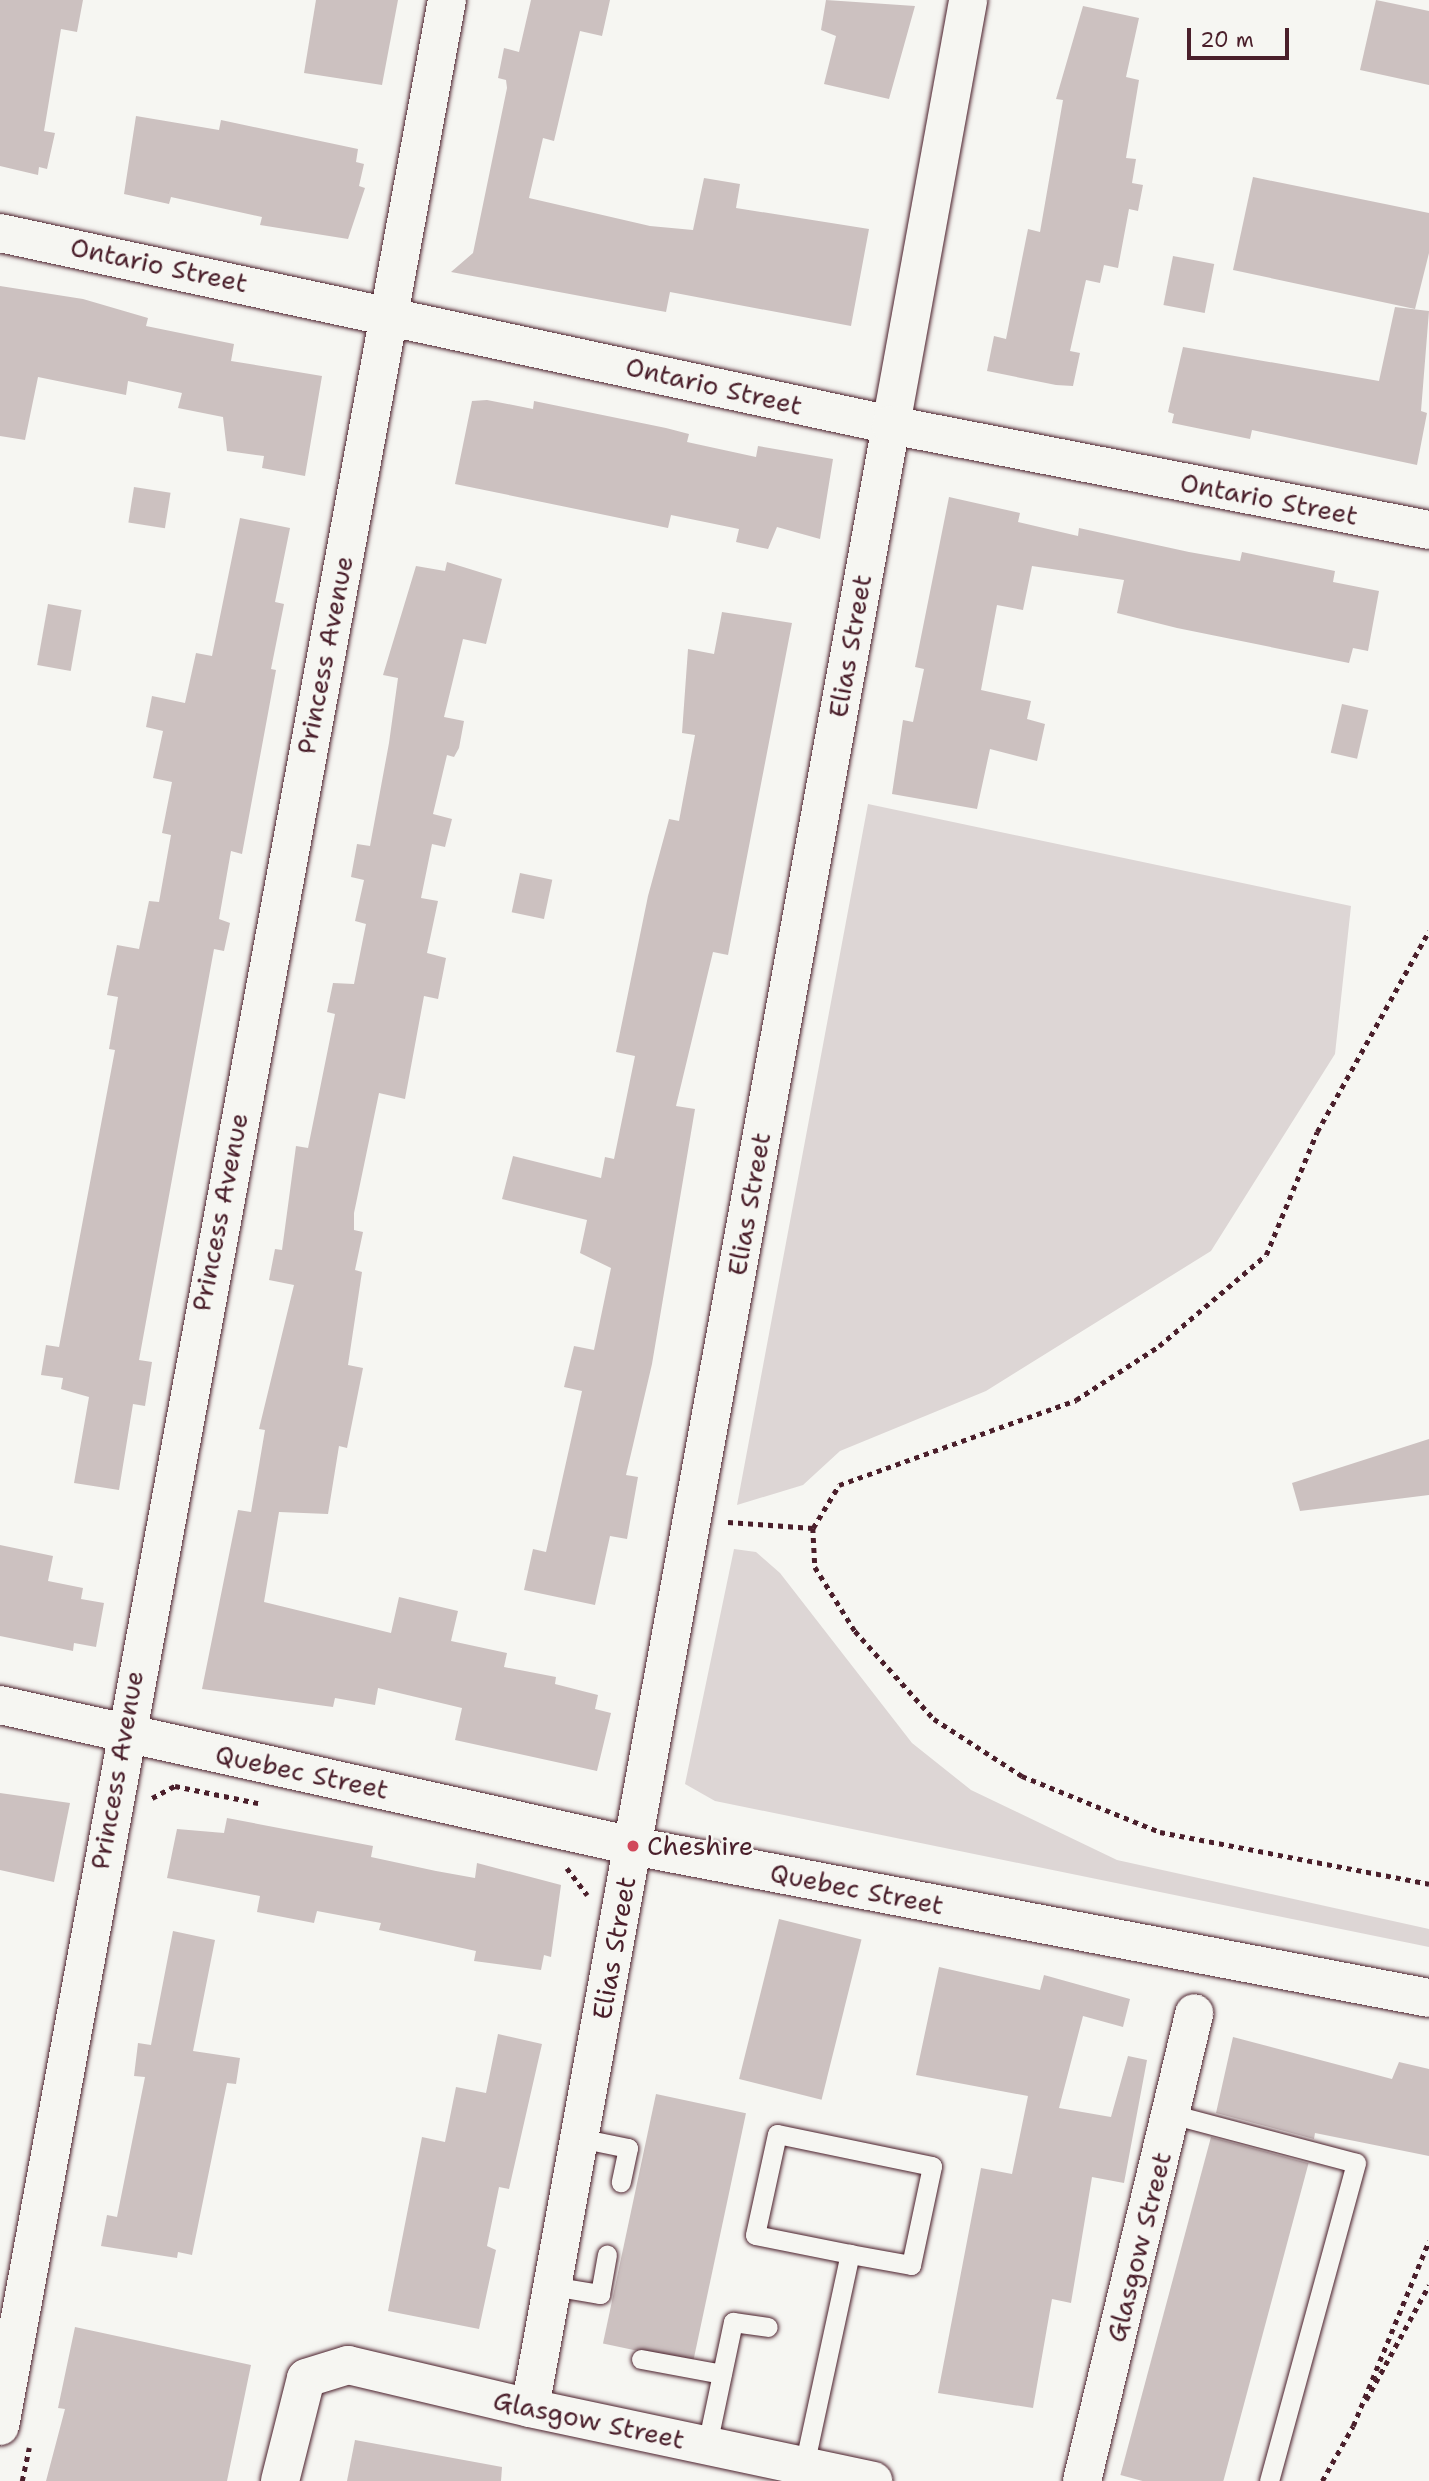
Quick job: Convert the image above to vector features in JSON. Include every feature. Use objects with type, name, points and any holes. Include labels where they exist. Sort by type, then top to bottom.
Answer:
[{"type":"street","name":"Princess Avenue","points":[[0,2426],[123,1732],[447,0]]},
{"type":"street","name":"Elias Street","points":[[530,2408],[968,0]]},
{"type":"street","name":"Ontario Street","points":[[0,233],[388,313],[891,425],[1429,530]]},
{"type":"street","name":"Quebec Street","points":[[0,1705],[633,1846],[1429,1998]]},
{"type":"street","name":"Glasgow Street","points":[[1082,2481],[1194,2013]]},
{"type":"street","name":"Glasgow Street","points":[[281,2481],[306,2378],[348,2365],[530,2408],[873,2481]]},
{"type":"lane","points":[[1171,2114],[1356,2163],[1269,2481]]},
{"type":"lane","points":[[777,2134],[932,2166],[911,2265],[850,2254],[755,2235],[777,2134]]},
{"type":"lane","points":[[579,2138],[628,2148],[621,2182]]},
{"type":"lane","points":[[804,2466],[850,2254]]},
{"type":"lane","points":[[552,2286],[600,2294],[607,2255]]},
{"type":"lane","points":[[707,2445],[733,2322],[768,2327]]},
{"type":"lane","points":[[641,2359],[722,2374]]},
{"type":"path","points":[[1429,931],[1317,1132],[1266,1255],[1159,1346],[1076,1400],[839,1485],[813,1528],[815,1567],[855,1631],[934,1719],[1022,1776],[1160,1832],[1429,1884]]},
{"type":"path","points":[[691,1519],[813,1528]]},
{"type":"path","points":[[146,1813],[149,1800],[175,1786],[269,1805]]},
{"type":"path","points":[[564,1865],[597,1907]]},
{"type":"path","points":[[1353,2426],[1429,2241]]},
{"type":"path","points":[[1322,2481],[1429,2285]]},
{"type":"shaded area","points":[[868,804],[1351,906],[1335,1054],[1211,1251],[986,1391],[840,1451],[803,1485],[737,1505]]},
{"type":"shaded area","points":[[734,1549],[756,1552],[780,1573],[912,1743],[971,1790],[1117,1860],[1429,1929],[1429,1947],[715,1801],[685,1784]]},
{"type":"building","points":[[0,0],[83,0],[77,32],[61,29],[44,131],[55,133],[47,169],[39,167],[38,175],[0,166]]},
{"type":"building","points":[[316,0],[398,0],[382,85],[304,73]]},
{"type":"building","points":[[531,0],[610,0],[602,36],[580,31],[554,141],[543,138],[529,198],[650,226],[693,230],[704,178],[740,184],[736,208],[869,229],[851,326],[670,292],[666,312],[451,272],[473,253],[507,88],[506,80],[498,78],[504,48],[519,52]]},
{"type":"building","points":[[826,0],[915,6],[889,99],[824,84],[836,36],[821,30]]},
{"type":"building","points":[[1376,0],[1429,11],[1429,85],[1360,70]]},
{"type":"building","points":[[1083,6],[1139,18],[1126,77],[1139,80],[1126,158],[1136,159],[1132,183],[1143,185],[1138,211],[1129,209],[1118,268],[1104,265],[1100,283],[1086,280],[1070,351],[1080,353],[1073,386],[987,371],[994,336],[1006,339],[1028,229],[1040,232],[1063,100],[1056,99]]},
{"type":"building","points":[[136,116],[219,130],[221,120],[358,149],[356,162],[364,164],[359,186],[365,188],[348,239],[260,225],[262,217],[171,197],[169,204],[124,194]]},
{"type":"building","points":[[1253,177],[1429,213],[1429,253],[1415,309],[1233,270]]},
{"type":"building","points":[[1173,256],[1214,264],[1205,313],[1163,305]]},
{"type":"building","points":[[0,286],[83,299],[148,318],[146,326],[234,344],[231,361],[322,376],[305,476],[262,468],[264,456],[227,451],[223,417],[178,408],[182,393],[128,381],[126,395],[38,377],[25,440],[0,436]]},
{"type":"building","points":[[1395,307],[1429,311],[1421,411],[1427,413],[1417,465],[1252,430],[1250,439],[1172,423],[1174,414],[1168,412],[1183,347],[1379,381]]},
{"type":"building","points":[[487,400],[533,409],[534,401],[666,428],[689,434],[687,442],[756,457],[758,446],[833,459],[820,539],[777,527],[768,549],[736,542],[739,529],[671,515],[668,528],[455,484],[472,401]]},
{"type":"building","points":[[134,487],[171,493],[165,528],[128,523]]},
{"type":"building","points":[[949,497],[1020,513],[1018,522],[1078,536],[1079,528],[1240,561],[1242,552],[1335,571],[1333,582],[1379,591],[1368,651],[1353,648],[1349,663],[1117,613],[1124,580],[1032,566],[1023,610],[997,605],[981,690],[1031,701],[1027,719],[1045,724],[1037,761],[990,749],[977,809],[892,794],[903,720],[913,722],[924,669],[915,667]]},
{"type":"building","points":[[240,518],[290,528],[275,602],[284,604],[271,669],[276,670],[242,854],[231,851],[219,919],[230,923],[224,951],[214,949],[139,1360],[152,1362],[145,1406],[133,1404],[119,1490],[74,1483],[89,1397],[61,1389],[63,1378],[41,1375],[46,1345],[59,1347],[115,1050],[109,1049],[118,997],[107,995],[117,945],[139,949],[149,901],[159,902],[171,835],[162,833],[172,782],[153,778],[163,731],[146,727],[152,696],[185,703],[196,653],[212,656]]},
{"type":"building","points":[[447,562],[502,579],[486,644],[463,639],[444,717],[464,721],[459,748],[454,757],[447,755],[433,814],[452,819],[445,847],[432,844],[421,898],[438,901],[427,953],[446,958],[438,999],[424,996],[405,1099],[379,1093],[354,1213],[354,1230],[363,1232],[355,1270],[362,1272],[348,1365],[363,1368],[347,1448],[339,1446],[328,1514],[279,1512],[264,1602],[391,1633],[399,1597],[458,1611],[451,1641],[507,1653],[504,1667],[556,1677],[555,1684],[598,1695],[595,1709],[611,1713],[597,1771],[455,1740],[462,1708],[378,1688],[375,1705],[335,1698],[333,1707],[202,1689],[238,1510],[251,1512],[265,1430],[259,1429],[294,1285],[269,1280],[275,1249],[282,1250],[296,1146],[308,1148],[335,1014],[327,1012],[333,983],[354,984],[366,924],[355,921],[364,880],[351,877],[357,844],[370,846],[389,743],[398,678],[383,675],[416,566],[445,571]]},
{"type":"building","points":[[48,604],[81,610],[71,671],[37,665]]},
{"type":"building","points":[[722,612],[792,623],[728,955],[713,952],[676,1106],[695,1109],[652,1364],[626,1475],[638,1477],[627,1539],[610,1536],[595,1605],[524,1590],[533,1549],[546,1552],[582,1391],[564,1387],[574,1346],[594,1350],[611,1268],[580,1253],[587,1220],[502,1199],[513,1156],[601,1178],[605,1157],[614,1159],[635,1056],[616,1052],[648,896],[669,819],[679,821],[695,735],[682,733],[688,649],[714,654]]},
{"type":"building","points":[[1342,704],[1368,710],[1357,759],[1331,753]]},
{"type":"building","points":[[520,873],[552,880],[544,919],[512,912]]},
{"type":"building","points":[[1429,1439],[1429,1495],[1300,1511],[1292,1483]]},
{"type":"building","points":[[0,1545],[53,1556],[48,1581],[83,1588],[81,1599],[104,1603],[96,1647],[74,1643],[73,1651],[0,1636]]},
{"type":"building","points":[[0,1793],[70,1803],[54,1882],[0,1870]]},
{"type":"building","points":[[227,1818],[373,1846],[371,1857],[436,1871],[475,1878],[477,1863],[561,1885],[551,1957],[544,1955],[541,1970],[474,1961],[476,1951],[379,1930],[381,1923],[317,1911],[314,1923],[257,1912],[260,1896],[167,1878],[177,1829],[224,1833]]},
{"type":"building","points":[[779,1919],[861,1940],[822,2100],[739,2079]]},
{"type":"building","points":[[173,1931],[215,1940],[193,2051],[240,2058],[236,2084],[227,2083],[192,2255],[178,2252],[177,2258],[101,2246],[107,2215],[117,2217],[145,2077],[134,2076],[138,2043],[151,2045]]},
{"type":"building","points":[[939,1967],[1040,1990],[1044,1975],[1130,1999],[1123,2027],[1083,2016],[1059,2108],[1111,2117],[1128,2056],[1147,2060],[1124,2183],[1092,2177],[1071,2303],[1052,2299],[1033,2408],[938,2393],[981,2168],[1012,2174],[1028,2096],[916,2075]]},
{"type":"building","points":[[498,2034],[542,2044],[509,2189],[499,2187],[487,2246],[496,2250],[479,2329],[388,2311],[422,2137],[445,2142],[456,2087],[486,2093]]},
{"type":"building","points":[[1233,2037],[1392,2079],[1399,2062],[1429,2069],[1429,2156],[1315,2133],[1314,2139],[1216,2113]]},
{"type":"building","points":[[656,2094],[746,2113],[693,2363],[603,2343]]},
{"type":"building","points":[[1211,2137],[1309,2163],[1223,2481],[1143,2481],[1120,2475]]},
{"type":"building","points":[[75,2327],[251,2365],[227,2481],[46,2481],[65,2409],[58,2408]]},
{"type":"building","points":[[355,2440],[502,2467],[501,2481],[347,2481]]},
{"type":"place","name":"Cheshire","points":[[633,1846]]}]
